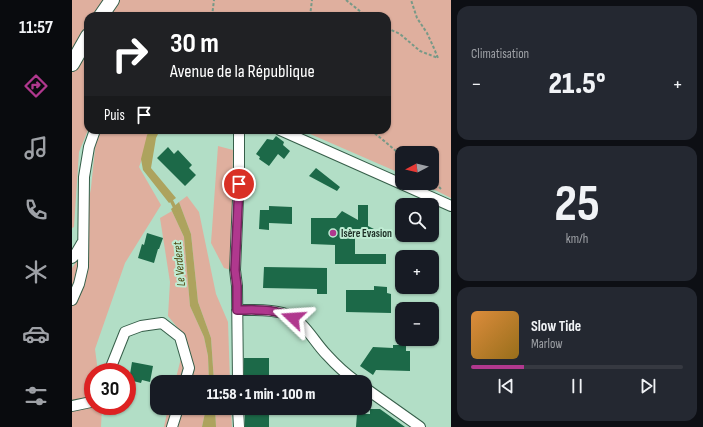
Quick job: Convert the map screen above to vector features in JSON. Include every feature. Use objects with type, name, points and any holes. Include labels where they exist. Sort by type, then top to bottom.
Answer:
[{"type":"main road","points":[[104,12],[112,0]]},
{"type":"main road","points":[[72,64],[84,43]]},
{"type":"street","points":[[72,300],[79,284],[83,267],[82,243],[84,177],[89,147],[94,134]]},
{"type":"street","points":[[238,375],[237,286],[235,270],[239,175],[239,134]]},
{"type":"street","points":[[289,134],[451,206]]},
{"type":"street","points":[[72,258],[82,243]]},
{"type":"street","points":[[237,310],[270,310],[293,318],[301,323],[328,356],[349,375]]},
{"type":"street","points":[[113,363],[126,332],[141,326],[162,323],[180,337],[189,368],[187,375]]},
{"type":"street","points":[[372,393],[420,427]]},
{"type":"street","points":[[72,406],[84,404]]},
{"type":"street","points":[[172,427],[176,415]]},
{"type":"street","points":[[238,415],[239,427]]},
{"type":"path","points":[[212,12],[214,0]]},
{"type":"path","points":[[310,12],[312,0]]},
{"type":"path","points":[[346,0],[361,12]]},
{"type":"path","points":[[391,30],[400,34],[420,51],[438,58],[427,33],[417,18],[411,0]]},
{"type":"path","points":[[376,134],[395,150]]},
{"type":"shaded area","points":[[72,0],[451,0],[451,198],[435,190],[439,190],[439,146],[395,146],[395,171],[310,134],[391,134],[391,12],[84,12],[84,134],[86,134],[79,152],[74,227],[72,228]]},
{"type":"shaded area","points":[[100,134],[151,134],[139,167],[161,205],[125,263],[95,349],[97,363],[84,363],[84,415],[102,415],[101,427],[72,427],[72,268],[77,261],[91,188],[96,139]]},
{"type":"shaded area","points":[[158,134],[151,168],[176,198],[169,203],[143,170],[141,159],[147,135]]},
{"type":"shaded area","points":[[218,146],[233,150],[231,270],[224,268],[211,243]]},
{"type":"shaded area","points":[[187,196],[199,212],[216,294],[228,322],[230,375],[214,375],[211,338],[198,302],[191,234],[179,202]]},
{"type":"shaded area","points":[[179,202],[191,234],[198,302],[211,338],[214,375],[209,375],[208,356],[204,337],[190,306],[184,237],[171,209]]},
{"type":"shaded area","points":[[172,211],[184,237],[190,306],[204,337],[208,356],[209,375],[177,375],[186,338],[168,316],[170,282],[160,218]]},
{"type":"shaded area","points":[[167,415],[205,415],[202,427],[164,427]]},
{"type":"shaded area","points":[[205,415],[215,415],[216,427],[202,427]]},
{"type":"shaded area","points":[[215,415],[231,415],[232,427],[216,427]]},
{"type":"building","points":[[276,136],[284,142],[283,145],[290,151],[284,159],[278,154],[269,166],[259,159],[260,157],[256,154],[267,139],[273,140]]},
{"type":"building","points":[[168,147],[174,154],[178,150],[192,165],[189,168],[196,175],[185,186],[157,158]]},
{"type":"building","points":[[316,168],[340,187],[337,191],[309,176]]},
{"type":"building","points":[[358,205],[368,205],[368,226],[374,229],[355,229],[355,254],[386,254],[386,264],[335,264],[335,245],[311,244],[311,218],[336,218],[342,211],[358,220]]},
{"type":"building","points":[[269,206],[292,207],[292,224],[269,223],[269,230],[259,229],[260,210],[269,210]]},
{"type":"building","points":[[147,233],[163,238],[154,263],[138,258],[142,244],[144,245]]},
{"type":"building","points":[[264,267],[327,268],[327,294],[317,294],[317,289],[263,288]]},
{"type":"building","points":[[374,286],[387,287],[387,293],[391,294],[391,313],[346,312],[346,290],[374,290]]},
{"type":"building","points":[[393,345],[406,346],[406,351],[410,351],[410,371],[376,370],[373,375],[360,366],[373,347],[393,348]]},
{"type":"building","points":[[244,358],[269,358],[269,375],[244,375]]},
{"type":"building","points":[[132,362],[153,366],[151,375],[150,375],[150,382],[142,380],[141,383],[136,382],[136,363]]},
{"type":"building","points":[[372,409],[380,409],[405,427],[356,427],[357,415],[372,415]]},
{"type":"building","points":[[245,415],[269,415],[269,427],[245,427]]},
{"type":"waterway","name":"Le Verderet","points":[[170,198],[176,210]]},
{"type":"place","name":"Isère Evasion","points":[[333,233]]},
{"type":"route","points":[[239,184],[235,270],[237,310],[270,310],[293,318]]}]
